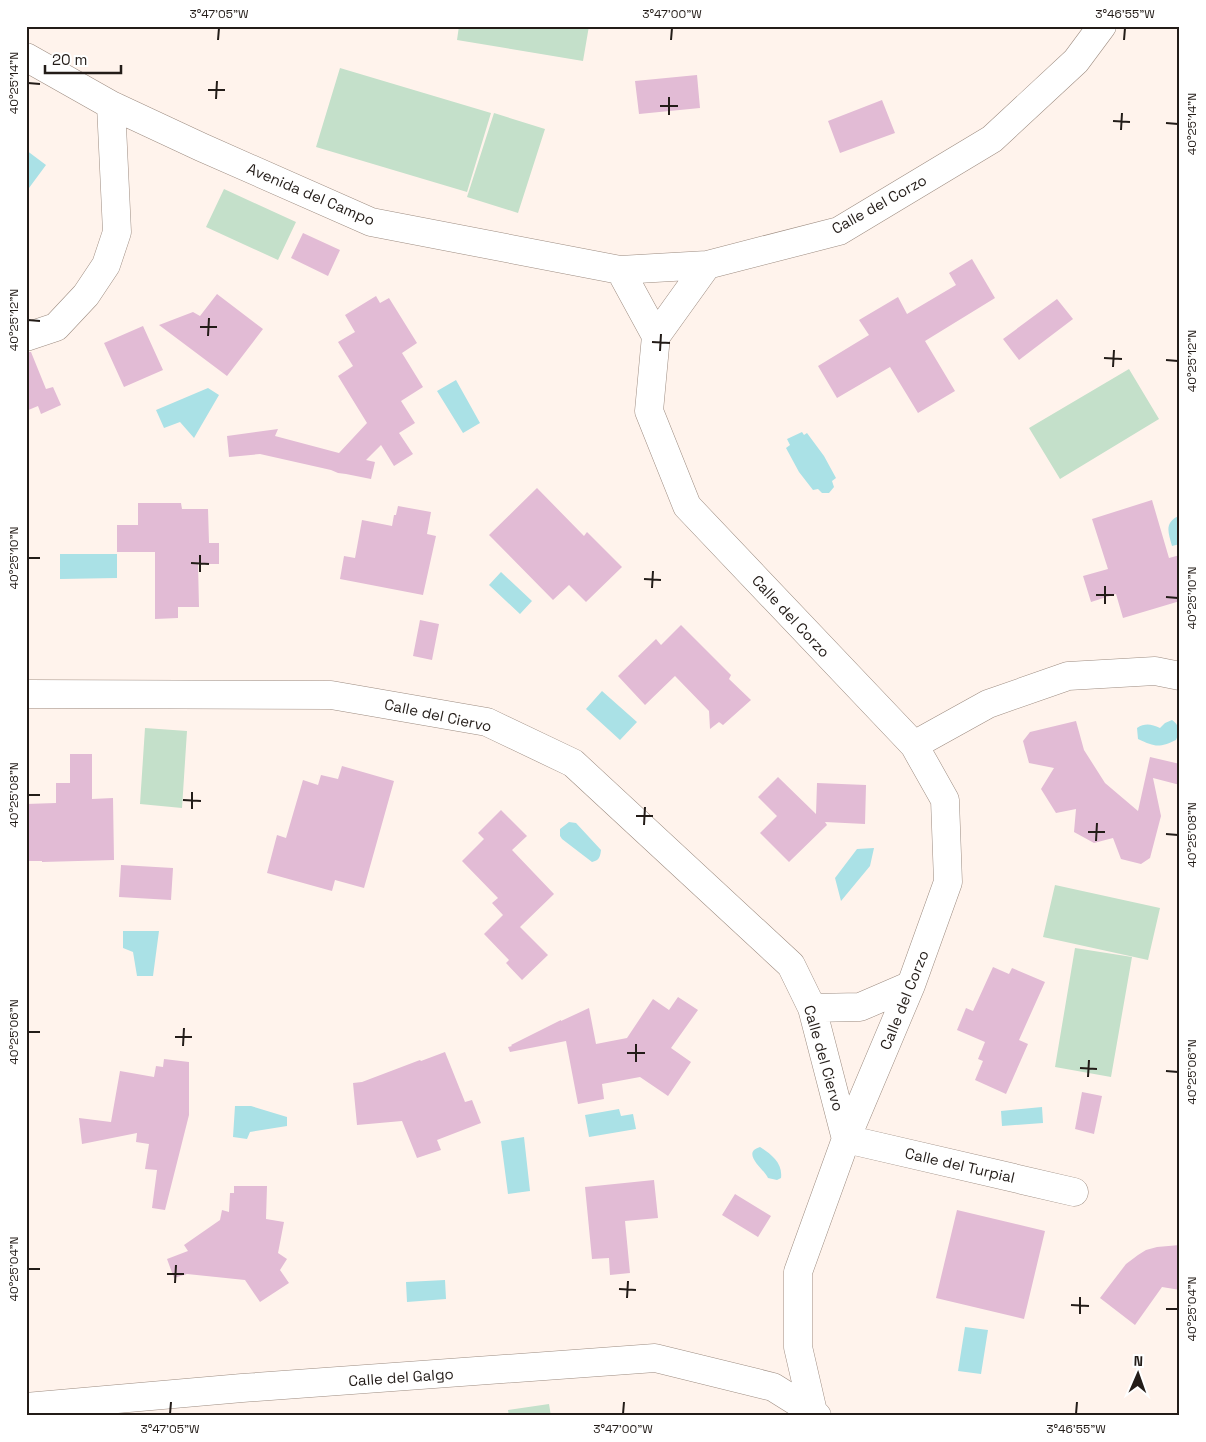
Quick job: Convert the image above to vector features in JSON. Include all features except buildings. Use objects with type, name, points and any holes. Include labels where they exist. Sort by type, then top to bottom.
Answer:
[{"type":"street","name":"Calle del Corzo","points":[[707,265],[839,231],[992,139],[1076,60],[1102,26]]},
{"type":"street","name":"Avenida del Campo","points":[[26,57],[111,104],[201,147],[371,222],[620,270],[707,265]]},
{"type":"street","points":[[26,337],[56,327],[86,295],[106,265],[117,232],[111,104]]},
{"type":"street","points":[[620,270],[656,336],[707,265]]},
{"type":"street","name":"Calle del Corzo","points":[[656,336],[649,411],[687,506],[914,745],[945,800],[948,882],[912,985],[846,1139],[798,1272],[798,1347],[815,1414]]},
{"type":"street","points":[[914,745],[988,704],[1068,676],[1155,670],[1180,676]]},
{"type":"street","name":"Calle del Ciervo","points":[[26,694],[331,695],[487,722],[573,763],[791,966],[812,1008],[846,1139]]},
{"type":"street","points":[[812,1008],[860,1007],[912,985]]},
{"type":"street","name":"Calle del Turpial","points":[[846,1139],[1074,1192]]},
{"type":"street","points":[[774,1387],[798,1347]]},
{"type":"street","name":"Calle del Galgo","points":[[26,1407],[242,1388],[655,1358],[774,1387],[815,1414]]},
{"type":"green space","points":[[459,26],[589,26],[583,61],[457,40]]},
{"type":"green space","points":[[340,68],[491,113],[467,192],[316,147]]},
{"type":"green space","points":[[494,113],[545,129],[518,213],[467,197]]},
{"type":"green space","points":[[224,189],[296,222],[278,260],[206,227]]},
{"type":"green space","points":[[1129,369],[1159,419],[1060,479],[1029,428]]},
{"type":"green space","points":[[145,728],[187,731],[182,808],[140,804]]},
{"type":"green space","points":[[1055,885],[1160,908],[1148,960],[1043,937]]},
{"type":"green space","points":[[1075,948],[1132,957],[1111,1077],[1055,1067]]},
{"type":"green space","points":[[549,1404],[551,1416],[509,1416],[508,1410]]},
{"type":"water","points":[[26,150],[46,165],[29,188],[26,186]]},
{"type":"water","points":[[456,380],[480,423],[463,433],[437,391]]},
{"type":"water","points":[[208,388],[219,395],[194,438],[180,422],[164,428],[156,410]]},
{"type":"water","points":[[802,432],[804,435],[807,433],[824,456],[836,478],[832,481],[834,487],[829,493],[822,493],[818,489],[813,490],[799,472],[786,448],[790,445],[787,439]]},
{"type":"water","points":[[1180,515],[1180,544],[1172,546],[1168,528],[1169,524]]},
{"type":"water","points":[[60,554],[117,554],[117,578],[60,579]]},
{"type":"water","points":[[501,572],[532,601],[520,614],[489,585]]},
{"type":"water","points":[[602,691],[637,722],[620,740],[586,709]]},
{"type":"water","points":[[1172,720],[1177,724],[1178,729],[1176,740],[1157,746],[1138,739],[1137,728],[1148,725],[1160,728]]},
{"type":"water","points":[[569,822],[576,823],[601,850],[598,859],[592,862],[562,839],[560,829]]},
{"type":"water","points":[[874,848],[870,866],[841,901],[835,878],[857,849]]},
{"type":"water","points":[[123,931],[159,931],[153,976],[137,976],[133,952],[123,948]]},
{"type":"water","points":[[235,1106],[251,1106],[287,1117],[287,1126],[250,1132],[247,1139],[233,1137]]},
{"type":"water","points":[[1042,1107],[1043,1123],[1002,1126],[1001,1111]]},
{"type":"water","points":[[619,1109],[621,1116],[633,1114],[636,1129],[589,1137],[585,1115]]},
{"type":"water","points":[[524,1137],[530,1191],[508,1194],[501,1141]]},
{"type":"water","points":[[760,1147],[778,1163],[781,1178],[777,1180],[768,1178],[755,1162],[752,1153]]},
{"type":"water","points":[[445,1280],[446,1299],[407,1302],[406,1282]]},
{"type":"water","points":[[965,1327],[988,1330],[981,1374],[958,1371]]}]
